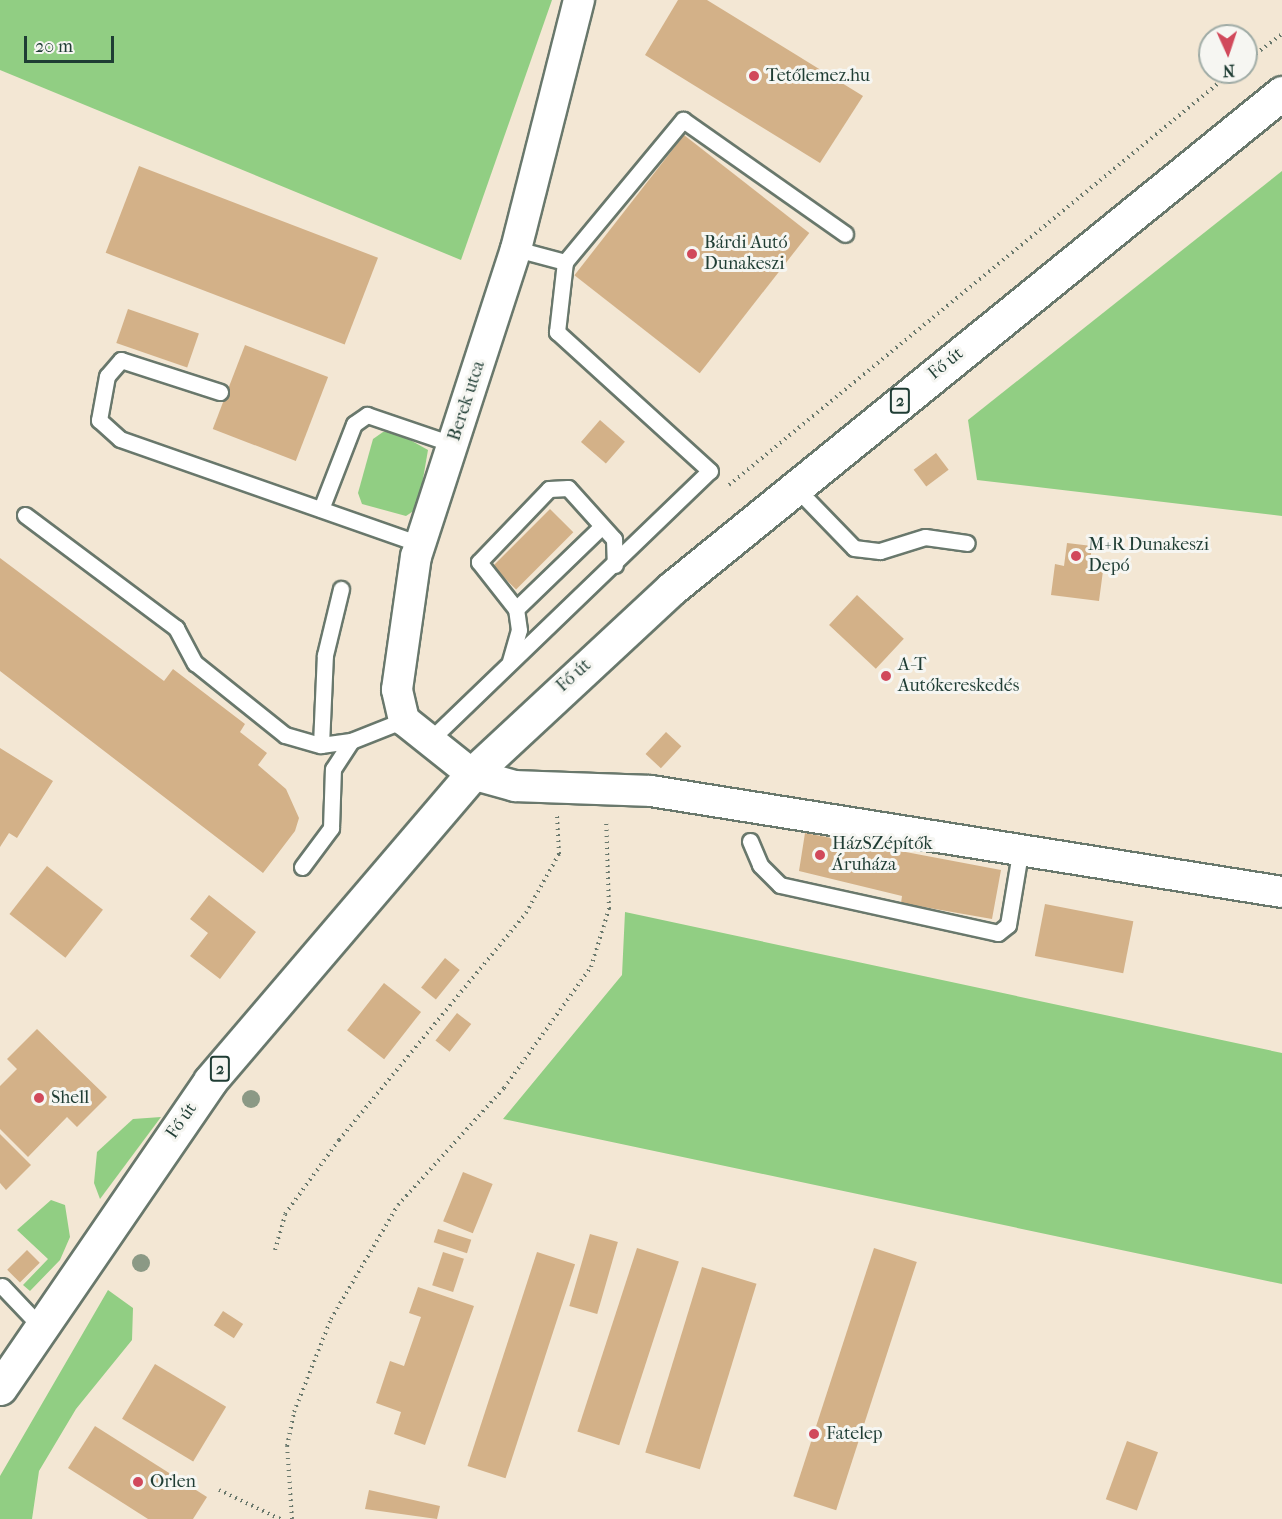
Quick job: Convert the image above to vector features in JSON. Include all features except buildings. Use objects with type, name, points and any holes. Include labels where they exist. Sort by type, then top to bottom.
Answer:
[{"type":"main road","name":"Fő út","points":[[0,1388],[40,1326],[210,1081],[472,774],[576,673],[794,486],[1282,93]]},
{"type":"street","name":"Berek utca","points":[[404,720],[397,690],[420,544],[516,249],[579,0]]},
{"type":"street","points":[[404,720],[472,774],[515,786],[604,788],[1021,847],[1282,892]]},
{"type":"lane","points":[[430,740],[510,661],[615,566],[710,471],[557,332],[565,262],[683,120],[845,234]]},
{"type":"lane","points":[[516,249],[565,262]]},
{"type":"lane","points":[[220,392],[121,360],[107,376],[99,420],[120,439],[420,544]]},
{"type":"lane","points":[[321,509],[354,424],[367,415],[452,444]]},
{"type":"lane","points":[[794,486],[854,548],[880,550],[925,537],[967,543]]},
{"type":"lane","points":[[510,661],[519,630],[516,609],[479,562],[549,489],[568,488],[614,539],[615,566]]},
{"type":"lane","points":[[25,515],[176,628],[195,663],[285,735],[321,745],[351,741],[404,720]]},
{"type":"lane","points":[[516,609],[602,527]]},
{"type":"lane","points":[[321,745],[325,654],[332,607],[341,589]]},
{"type":"lane","points":[[302,867],[331,828],[333,769],[351,741]]},
{"type":"lane","points":[[750,841],[760,865],[780,885],[998,933],[1008,925],[1021,847]]},
{"type":"lane","points":[[2,1286],[40,1326]]},
{"type":"path","points":[[1258,52],[1282,34]]},
{"type":"path","points":[[721,492],[1217,84]]},
{"type":"path","points":[[275,1250],[285,1214],[339,1140],[526,914],[559,854],[555,788]]},
{"type":"path","points":[[292,1519],[287,1446],[331,1319],[398,1205],[504,1088],[591,967],[609,909],[604,788]]},
{"type":"path","points":[[219,1490],[280,1519]]},
{"type":"green space","points":[[0,0],[552,0],[461,260],[0,70]]},
{"type":"green space","points":[[1282,171],[1282,516],[977,480],[968,420]]},
{"type":"green space","points":[[383,432],[396,432],[428,450],[418,508],[406,516],[362,504],[358,493],[373,439]]},
{"type":"green space","points":[[625,912],[1282,1053],[1282,1284],[503,1119],[622,975]]},
{"type":"green space","points":[[161,1117],[100,1199],[94,1183],[97,1152],[133,1119]]},
{"type":"green space","points":[[51,1200],[65,1205],[70,1237],[60,1260],[30,1291],[23,1285],[48,1259],[17,1230]]},
{"type":"green space","points":[[108,1290],[133,1308],[132,1340],[76,1409],[39,1471],[32,1519],[0,1519],[0,1476]]},
{"type":"place","name":"Tetőlemez.hu","points":[[754,76]]},
{"type":"place","name":"Bárdi Autó Dunakeszi","points":[[692,254]]},
{"type":"place","name":"M+R Dunakeszi Depó","points":[[1076,556]]},
{"type":"place","name":"A-T Autókereskedés","points":[[886,676]]},
{"type":"place","name":"HázSZépítők Áruháza","points":[[820,855]]},
{"type":"place","name":"Shell","points":[[39,1098]]},
{"type":"place","name":"Fatelep","points":[[814,1434]]},
{"type":"place","name":"Orlen","points":[[138,1482]]}]
